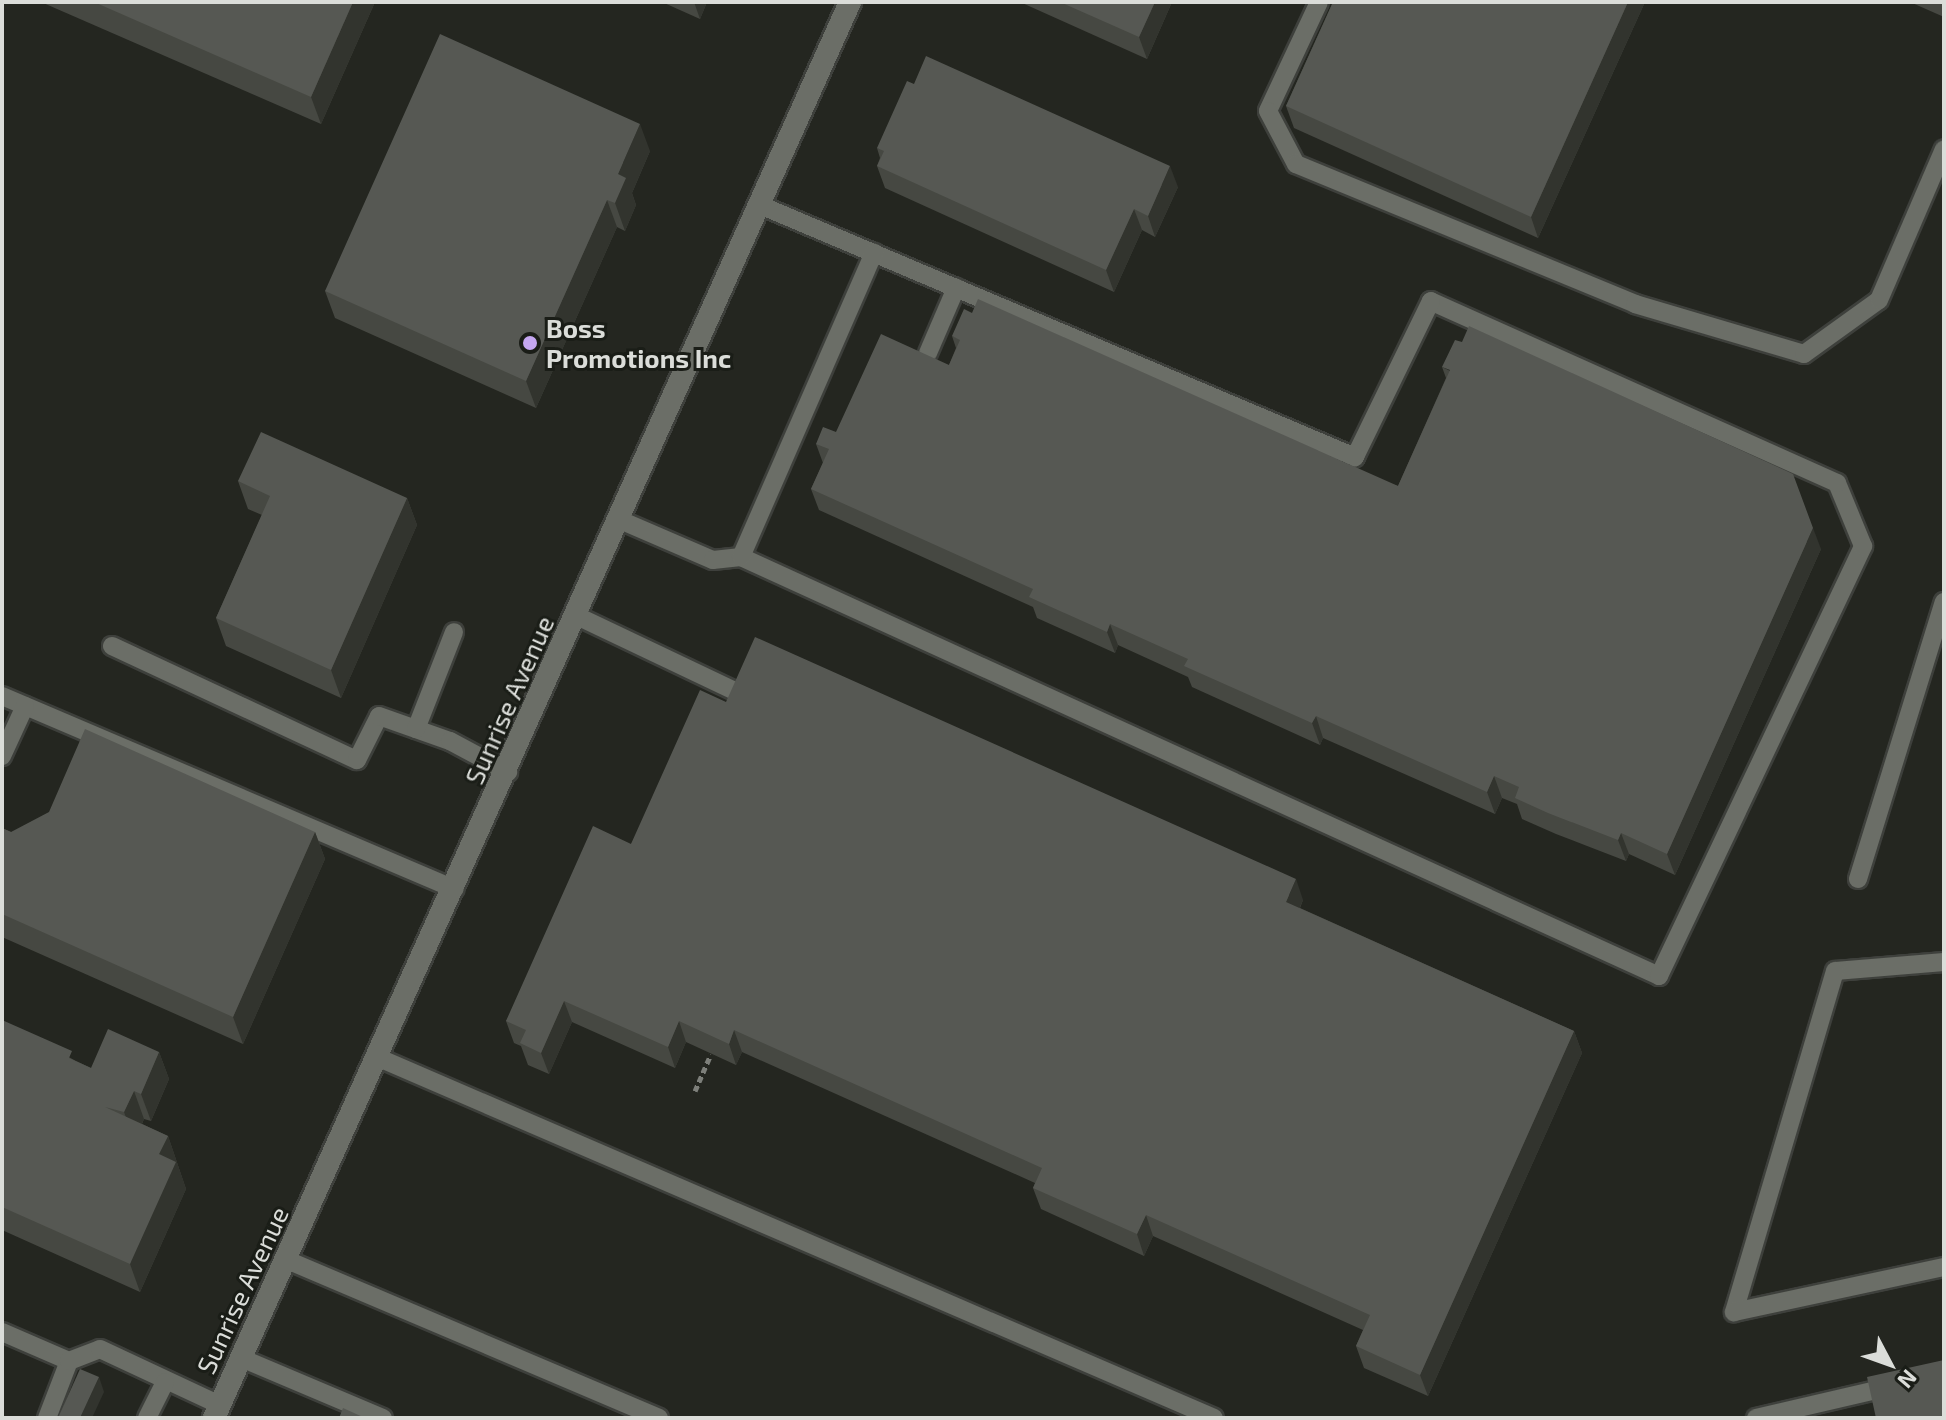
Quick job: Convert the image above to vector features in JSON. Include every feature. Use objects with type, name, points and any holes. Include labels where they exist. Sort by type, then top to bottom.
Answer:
[{"type":"street","name":"Sunrise Avenue","points":[[217,1412],[508,772],[850,2]]},
{"type":"lane","points":[[1319,2],[1268,111],[1296,164],[1635,304],[1804,354],[1879,300],[1944,149]]},
{"type":"lane","points":[[620,520],[713,560],[741,557],[1659,976],[1863,546],[1837,483],[1431,301],[1355,457],[760,205]]},
{"type":"lane","points":[[741,557],[874,253]]},
{"type":"lane","points":[[928,353],[956,288]]},
{"type":"lane","points":[[1858,879],[1944,602]]},
{"type":"lane","points":[[577,616],[737,692]]},
{"type":"lane","points":[[416,729],[454,632]]},
{"type":"lane","points":[[112,646],[357,760],[379,716],[416,729],[508,772]]},
{"type":"lane","points":[[2,696],[455,889]]},
{"type":"lane","points":[[2,756],[25,706]]},
{"type":"lane","points":[[1944,962],[1835,971],[1734,1312],[1944,1267]]},
{"type":"lane","points":[[379,1058],[1214,1418]]},
{"type":"lane","points":[[287,1260],[659,1418]]},
{"type":"lane","points":[[2,1332],[69,1361],[100,1349],[217,1412]]},
{"type":"lane","points":[[241,1358],[383,1418]]},
{"type":"lane","points":[[47,1418],[69,1361]]},
{"type":"lane","points":[[1756,1418],[1915,1380]]},
{"type":"lane","points":[[147,1418],[165,1382]]},
{"type":"path","points":[[695,1091],[711,1054]]},
{"type":"building","points":[[94,2],[353,2],[311,97]]},
{"type":"building","points":[[1060,2],[1155,2],[1139,37]]},
{"type":"building","points":[[1333,2],[1628,2],[1531,217],[1286,106]]},
{"type":"building","points":[[440,34],[640,124],[618,174],[626,178],[615,203],[607,200],[526,381],[325,291]]},
{"type":"building","points":[[926,56],[1170,166],[1148,216],[1134,209],[1106,270],[877,166],[884,151],[877,148],[907,81],[914,84]]},
{"type":"building","points":[[978,299],[1398,486],[1450,370],[1442,367],[1455,340],[1462,342],[1469,326],[1793,474],[1813,528],[1667,854],[1621,833],[1618,840],[1548,813],[1515,798],[1519,787],[1494,776],[1487,792],[1316,716],[1312,723],[1184,666],[1188,659],[1110,624],[1107,632],[1029,597],[1033,589],[811,489],[829,449],[816,444],[823,427],[836,432],[881,334],[949,365],[960,340],[952,336],[964,309],[972,313]]},
{"type":"building","points":[[261,432],[407,498],[331,670],[216,618],[270,496],[238,481]]},
{"type":"building","points":[[755,637],[1296,879],[1286,902],[1574,1031],[1420,1375],[1356,1346],[1370,1315],[1146,1215],[1137,1234],[1033,1188],[1042,1168],[734,1030],[729,1044],[679,1021],[668,1047],[564,1001],[541,1053],[520,1043],[526,1030],[506,1021],[593,826],[631,844],[700,690],[726,702]]},
{"type":"building","points":[[85,729],[315,832],[233,1017],[2,914],[2,828],[11,832],[49,812]]},
{"type":"building","points":[[2,1020],[72,1051],[69,1058],[91,1068],[108,1029],[159,1052],[141,1094],[134,1091],[124,1112],[105,1107],[168,1136],[159,1154],[176,1162],[130,1264],[2,1207]]},
{"type":"building","points":[[1944,1360],[1944,1418],[1876,1418],[1867,1377]]},
{"type":"building","points":[[80,1369],[99,1377],[80,1418],[58,1418]]},
{"type":"building","points":[[343,1408],[365,1418],[339,1418]]},
{"type":"place","name":"Boss Promotions Inc","points":[[530,343]]}]
